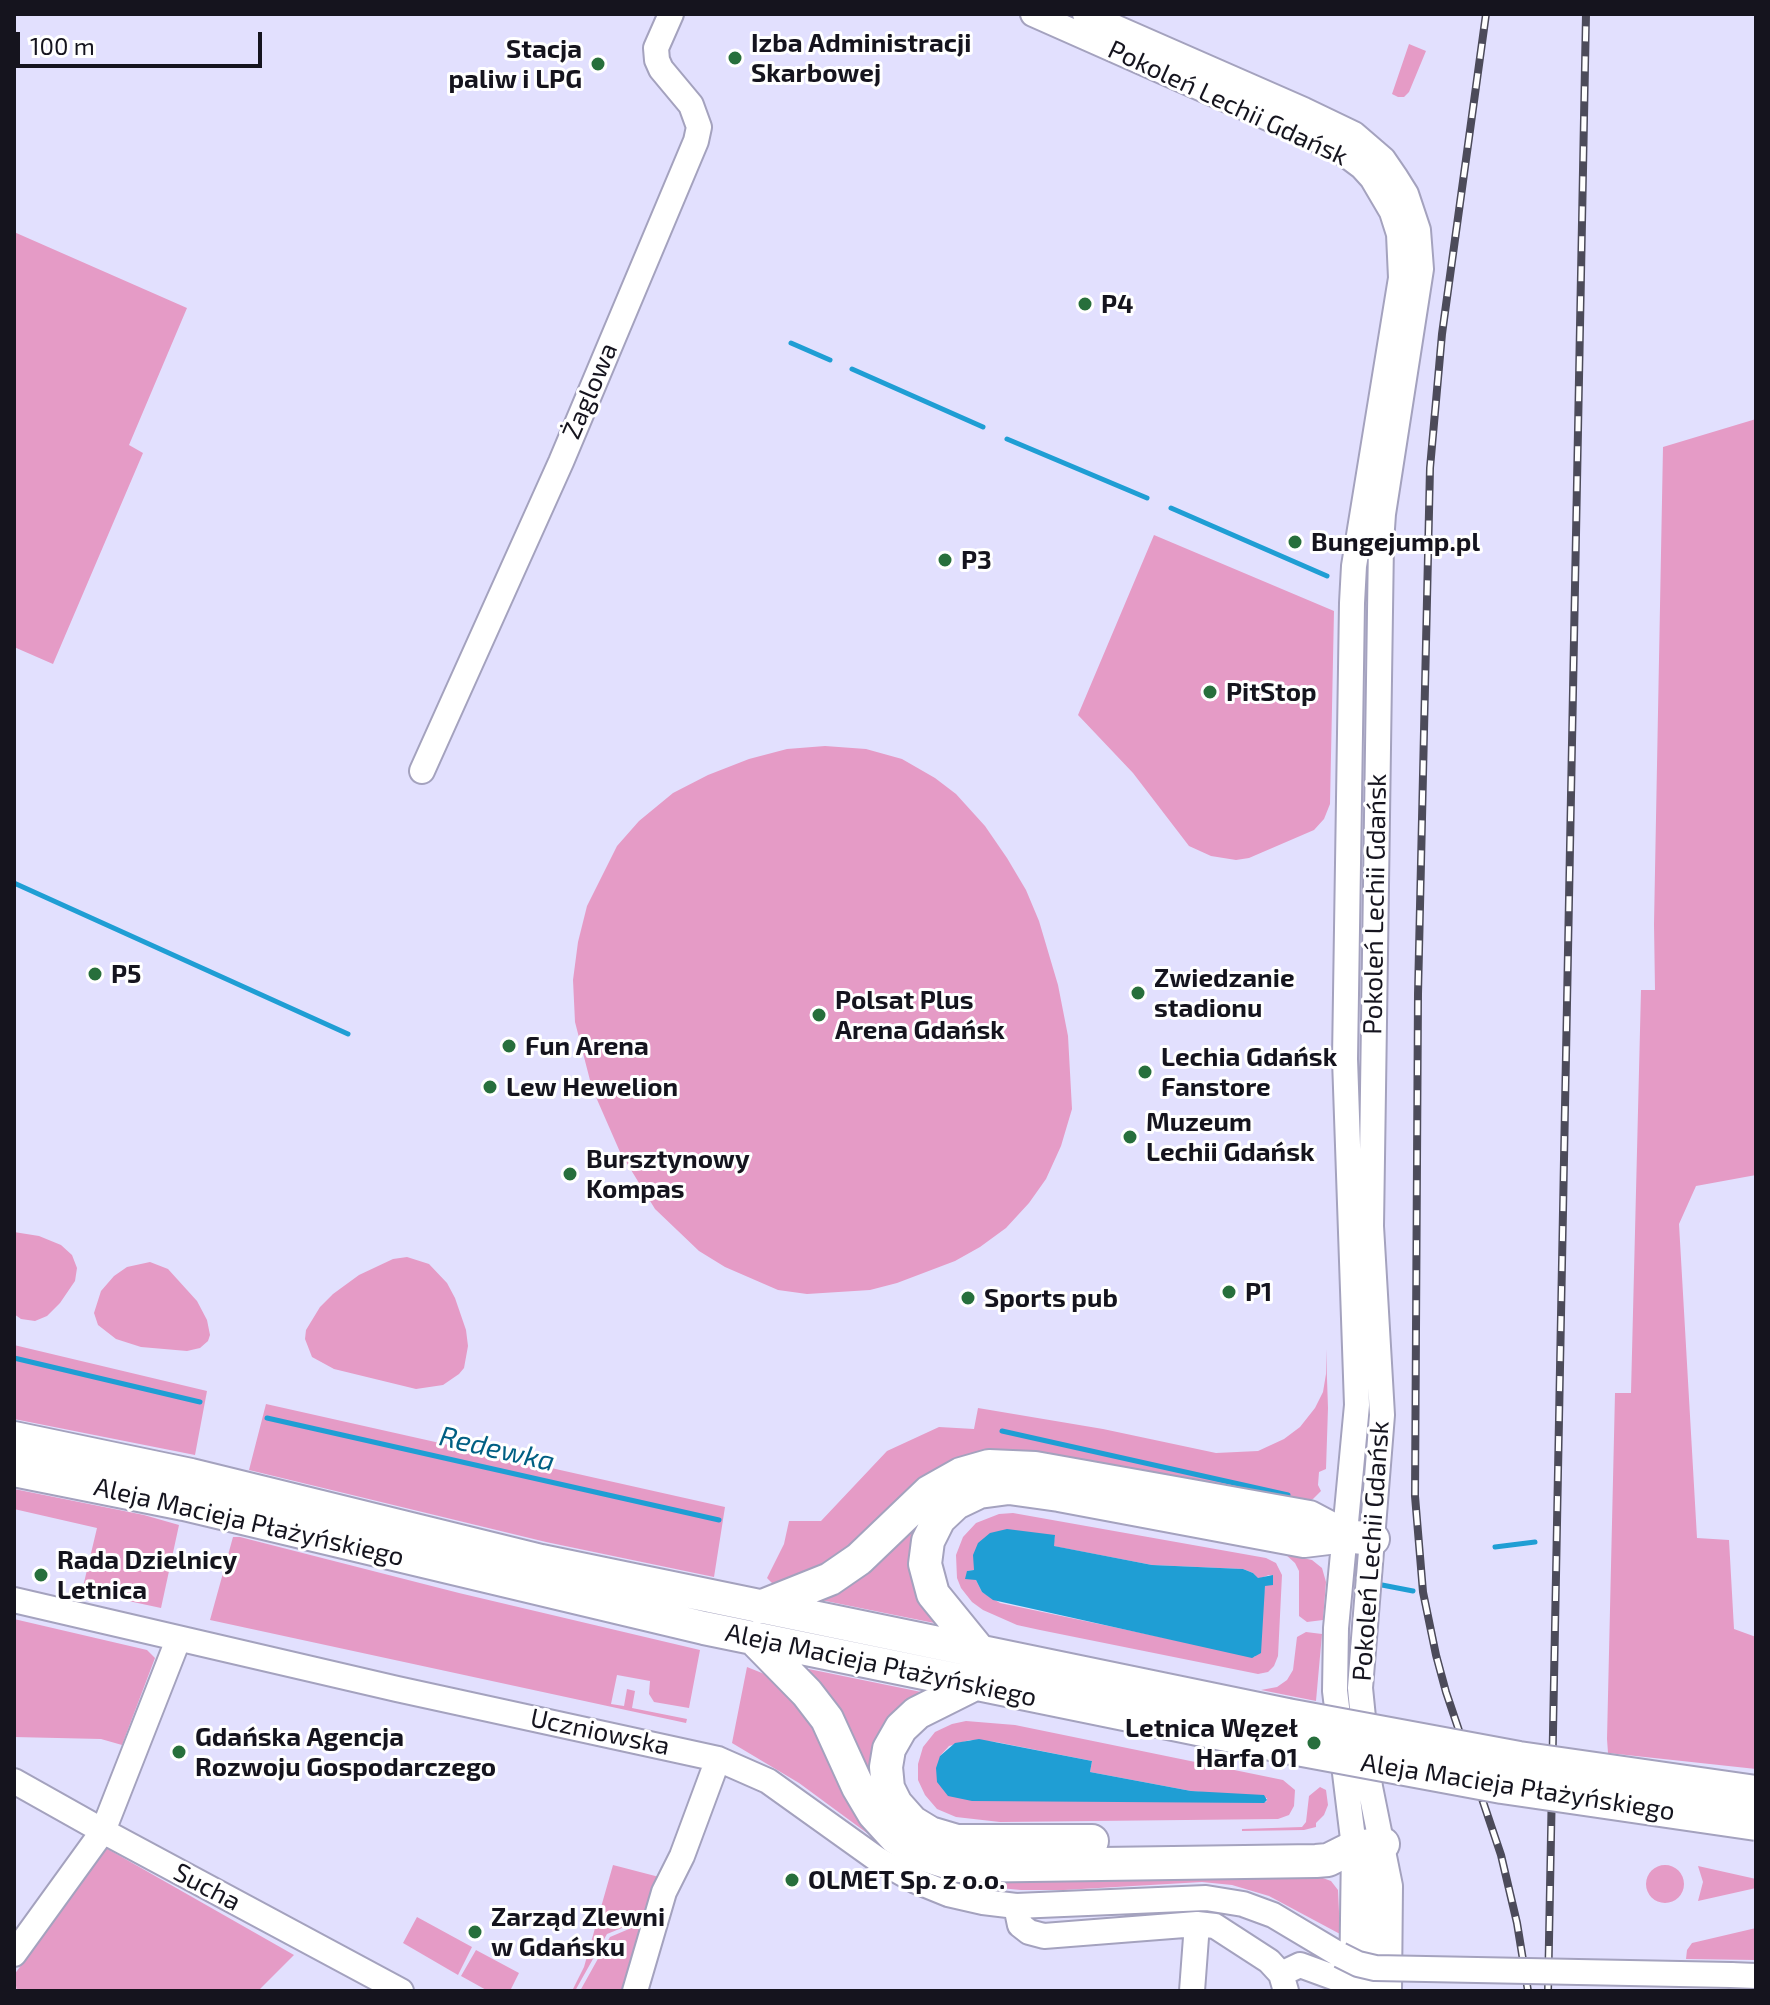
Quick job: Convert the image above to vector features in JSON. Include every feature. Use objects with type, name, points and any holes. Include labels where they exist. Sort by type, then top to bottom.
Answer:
[{"type":"main road","name":"Aleja Macieja Płażyńskiego","points":[[14,1438],[187,1490],[240,1502],[981,1653],[1519,1758],[1756,1792]]},
{"type":"main road","points":[[760,1607],[830,1579],[859,1559],[929,1492],[961,1474],[989,1466],[1035,1468],[1309,1517],[1359,1537]]},
{"type":"main road","name":"Aleja Macieja Płażyńskiego","points":[[14,1470],[187,1490]]},
{"type":"main road","points":[[981,1653],[933,1594],[925,1564],[928,1541],[939,1519],[956,1503],[979,1492],[1009,1488],[1059,1495],[1304,1541],[1359,1537]]},
{"type":"main road","name":"Aleja Macieja Płażyńskiego","points":[[240,1502],[704,1628],[1281,1746],[1530,1792],[1756,1824]]},
{"type":"main road","points":[[753,1638],[807,1693],[827,1719],[874,1814],[895,1837],[921,1854],[959,1866],[1316,1861],[1368,1846]]},
{"type":"main road","points":[[975,1684],[917,1713],[901,1728],[889,1749],[886,1767],[888,1788],[896,1804],[912,1822],[930,1833],[957,1841],[984,1843],[1326,1838],[1368,1846]]},
{"type":"street","name":"Żaglowa","points":[[422,771],[561,462],[696,141],[699,127],[691,105],[657,60],[656,48],[671,14]]},
{"type":"street","name":"Pokoleń Lechii Gdańsk","points":[[1033,14],[1325,131],[1354,134],[1371,148],[1396,178],[1414,213],[1421,249],[1421,269],[1383,514],[1379,604],[1371,1226],[1382,1415],[1359,1537],[1336,1628],[1335,1691],[1368,1846],[1357,1989]]},
{"type":"street","name":"Pokoleń Lechii Gdańsk","points":[[1085,14],[1325,131],[1362,167],[1381,192],[1399,234],[1401,278],[1354,566],[1352,603],[1346,1115],[1359,1537]]},
{"type":"street","points":[[1352,603],[1379,604]]},
{"type":"street","points":[[1347,883],[1375,883]]},
{"type":"street","points":[[1346,1115],[1371,1114]]},
{"type":"street","name":"Uczniowska","points":[[14,1600],[178,1640],[718,1759],[768,1781],[877,1859],[916,1881],[948,1894],[983,1902],[1016,1906],[1206,1898],[1243,1904],[1273,1915],[1358,1964],[1375,1968],[1756,1976]]},
{"type":"street","points":[[14,1954],[103,1831],[178,1640]]},
{"type":"street","points":[[635,1991],[664,1892],[682,1856],[718,1759]]},
{"type":"street","name":"Sucha","points":[[14,1781],[401,1991]]},
{"type":"street","name":"Pokoleń Lechii Gdańsk","points":[[1368,1846],[1390,1886],[1389,1991]]},
{"type":"street","points":[[1016,1906],[1020,1925],[1029,1932],[1044,1936],[1197,1924],[1215,1926],[1269,1961],[1283,1983],[1300,1965],[1357,1989]]},
{"type":"street","points":[[1192,1991],[1197,1924]]},
{"type":"shaded area","points":[[1409,44],[1426,51],[1409,92],[1404,97],[1398,97],[1392,94]]},
{"type":"shaded area","points":[[14,232],[187,308],[129,445],[143,453],[53,664],[14,647]]},
{"type":"shaded area","points":[[1756,419],[1756,1175],[1696,1186],[1679,1224],[1697,1538],[1729,1540],[1734,1629],[1756,1637],[1756,1769],[1608,1753],[1607,1739],[1615,1393],[1631,1393],[1641,990],[1655,990],[1663,447]]},
{"type":"shaded area","name":"PitStop","points":[[1154,535],[1334,611],[1330,804],[1324,819],[1314,830],[1249,858],[1236,860],[1211,856],[1189,846],[1133,773],[1078,715]]},
{"type":"shaded area","name":"Polsat Plus Arena Gdańsk","points":[[825,746],[866,749],[902,759],[935,778],[956,794],[985,826],[1007,858],[1026,890],[1039,921],[1058,985],[1068,1036],[1072,1109],[1061,1146],[1046,1179],[1006,1228],[980,1247],[955,1261],[897,1283],[870,1290],[807,1294],[778,1290],[725,1267],[699,1251],[655,1209],[620,1152],[592,1088],[575,1022],[573,980],[587,906],[617,846],[639,821],[673,793],[708,775],[787,749]]},
{"type":"shaded area","points":[[14,1232],[39,1236],[61,1245],[72,1255],[77,1268],[75,1281],[60,1303],[47,1316],[35,1321],[21,1319],[14,1314]]},
{"type":"shaded area","points":[[407,1257],[429,1264],[447,1283],[455,1298],[468,1346],[464,1368],[459,1374],[443,1385],[416,1389],[334,1369],[312,1357],[305,1339],[306,1330],[320,1307],[359,1275],[393,1259]]},
{"type":"shaded area","points":[[150,1262],[168,1269],[197,1301],[207,1320],[210,1335],[200,1348],[187,1351],[141,1347],[116,1339],[98,1325],[94,1313],[101,1291],[127,1267]]},
{"type":"shaded area","points":[[14,1345],[207,1391],[195,1455],[14,1419]]},
{"type":"shaded area","points":[[1326,1349],[1326,1469],[1319,1472],[1321,1491],[1313,1499],[1305,1501],[1029,1459],[846,1557],[781,1583],[772,1583],[767,1578],[784,1544],[789,1521],[821,1521],[887,1451],[939,1427],[974,1429],[978,1408],[1103,1429],[1216,1453],[1258,1451],[1284,1439],[1300,1427],[1315,1408],[1323,1392]]},
{"type":"shaded area","points":[[266,1404],[725,1507],[714,1577],[546,1542],[249,1470]]},
{"type":"shaded area","points":[[1006,1474],[1046,1478],[1302,1526],[1301,1530],[1038,1481],[991,1479],[964,1486],[945,1499],[932,1512],[919,1538],[919,1583],[930,1605],[949,1626],[806,1597],[832,1588],[856,1572],[923,1509],[954,1487],[974,1478]]},
{"type":"shaded area","points":[[14,1489],[179,1525],[161,1608],[82,1591],[97,1528],[14,1509]]},
{"type":"shaded area","points":[[1013,1513],[1266,1558],[1276,1563],[1282,1575],[1278,1656],[1274,1666],[1268,1672],[1258,1674],[1017,1625],[983,1610],[961,1588],[957,1578],[956,1555],[963,1537],[976,1523],[999,1514]],"holes":[[[1055,1536],[1053,1546],[1152,1565],[1243,1569],[1258,1579],[1273,1576],[1273,1585],[1265,1585],[1255,1657],[1000,1603],[982,1592],[967,1571]]]},
{"type":"shaded area","points":[[233,1537],[700,1650],[689,1708],[654,1702],[649,1694],[650,1681],[617,1675],[611,1704],[624,1706],[627,1689],[635,1691],[632,1708],[687,1719],[686,1723],[210,1620]]},
{"type":"shaded area","points":[[1285,1554],[1312,1560],[1322,1568],[1326,1582],[1323,1620],[1307,1622],[1299,1616],[1299,1571]]},
{"type":"shaded area","points":[[14,1619],[147,1650],[155,1658],[122,1745],[101,1739],[14,1737]]},
{"type":"shaded area","points":[[1306,1632],[1322,1634],[1316,1701],[1261,1690],[1277,1687],[1287,1680],[1293,1670],[1297,1637]]},
{"type":"shaded area","points":[[789,1665],[936,1695],[877,1771],[974,1855],[913,1839]]},
{"type":"shaded area","points":[[747,1667],[767,1675],[798,1699],[886,1847],[799,1783],[732,1743]]},
{"type":"shaded area","points":[[966,1721],[1015,1725],[1283,1780],[1295,1790],[1294,1806],[1289,1815],[1278,1819],[1000,1822],[956,1817],[937,1809],[918,1780],[923,1747],[935,1732]],"holes":[[[970,1740],[996,1742],[1092,1761],[1090,1772],[1191,1791],[1267,1800],[1266,1802],[940,1756],[949,1746]]]},
{"type":"shaded area","points":[[1320,1787],[1326,1790],[1328,1805],[1316,1827],[1242,1831],[1302,1827],[1306,1822],[1309,1796]]},
{"type":"shaded area","points":[[106,1848],[294,1955],[258,1991],[17,1991],[14,1975]]},
{"type":"shaded area","points":[[613,1865],[663,1878],[649,1917],[607,1934],[575,1991],[572,1991],[584,1967]]},
{"type":"shaded area","points":[[1665,1865],[1678,1871],[1684,1884],[1678,1897],[1665,1903],[1652,1897],[1646,1884],[1652,1871]]},
{"type":"shaded area","points":[[1698,1866],[1756,1879],[1756,1888],[1698,1901],[1703,1882]]},
{"type":"shaded area","points":[[1320,1872],[1320,1877],[1331,1881],[1338,1890],[1340,1934],[1269,1896],[1232,1885],[1202,1882],[1021,1890],[978,1886],[938,1875]]},
{"type":"shaded area","points":[[417,1917],[472,1947],[458,1975],[403,1943]]},
{"type":"shaded area","points":[[648,1921],[628,1991],[580,1991],[610,1937]]},
{"type":"shaded area","points":[[1756,1928],[1756,1960],[1686,1959],[1692,1943]]},
{"type":"shaded area","points":[[476,1950],[519,1973],[510,1991],[488,1991],[461,1976]]},
{"type":"water","points":[[1007,1529],[1055,1535],[1054,1546],[1152,1565],[1243,1569],[1258,1578],[1273,1575],[1273,1585],[1265,1586],[1261,1653],[1252,1658],[993,1600],[982,1592],[976,1580],[965,1579],[967,1571],[974,1570],[973,1555],[978,1543],[990,1533]]},
{"type":"water","points":[[979,1739],[1092,1761],[1090,1772],[1191,1791],[1264,1795],[1267,1800],[1264,1803],[972,1801],[948,1796],[937,1782],[936,1768],[940,1756],[955,1743]]},
{"type":"waterway","points":[[791,343],[830,360]]},
{"type":"waterway","points":[[852,369],[983,427]]},
{"type":"waterway","points":[[1007,439],[1147,498]]},
{"type":"waterway","points":[[1171,508],[1327,576]]},
{"type":"waterway","points":[[14,883],[348,1034]]},
{"type":"waterway","name":"Redewka","points":[[14,1358],[200,1402]]},
{"type":"waterway","name":"Redewka","points":[[267,1418],[719,1520]]},
{"type":"waterway","points":[[1002,1431],[1288,1495]]},
{"type":"waterway","name":"Redewka","points":[[1495,1547],[1535,1542]]},
{"type":"waterway","name":"Redewka","points":[[1382,1585],[1413,1591]]},
{"type":"railway","points":[[1486,14],[1442,334],[1430,468],[1418,994],[1415,1496],[1423,1592],[1436,1655],[1501,1855],[1517,1923],[1528,1991]]},
{"type":"railway","points":[[1548,1991],[1586,14]]},
{"type":"place","name":"Izba Administracji Skarbowej","points":[[735,58]]},
{"type":"place","name":"Stacja paliw i LPG","points":[[598,64]]},
{"type":"place","name":"P4","points":[[1085,304]]},
{"type":"place","name":"Bungejump.pl","points":[[1295,542]]},
{"type":"place","name":"P3","points":[[945,560]]},
{"type":"place","name":"PitStop","points":[[1210,692]]},
{"type":"place","name":"P5","points":[[95,974]]},
{"type":"place","name":"Zwiedzanie stadionu","points":[[1138,993]]},
{"type":"place","name":"Polsat Plus Arena Gdańsk","points":[[819,1015]]},
{"type":"place","name":"Fun Arena","points":[[509,1046]]},
{"type":"place","name":"Lechia Gdańsk Fanstore","points":[[1145,1072]]},
{"type":"place","name":"Lew Hewelion","points":[[490,1087]]},
{"type":"place","name":"Muzeum Lechii Gdańsk","points":[[1130,1137]]},
{"type":"place","name":"Bursztynowy Kompas","points":[[570,1174]]},
{"type":"place","name":"P1","points":[[1229,1292]]},
{"type":"place","name":"Sports pub","points":[[968,1298]]},
{"type":"place","name":"Rada Dzielnicy Letnica","points":[[41,1575]]},
{"type":"place","name":"Letnica Węzeł Harfa 01","points":[[1314,1743]]},
{"type":"place","name":"Gdańska Agencja Rozwoju Gospodarczego","points":[[179,1752]]},
{"type":"place","name":"OLMET Sp. z o.o.","points":[[792,1880]]},
{"type":"place","name":"Zarząd Zlewni w Gdańsku","points":[[475,1932]]}]
